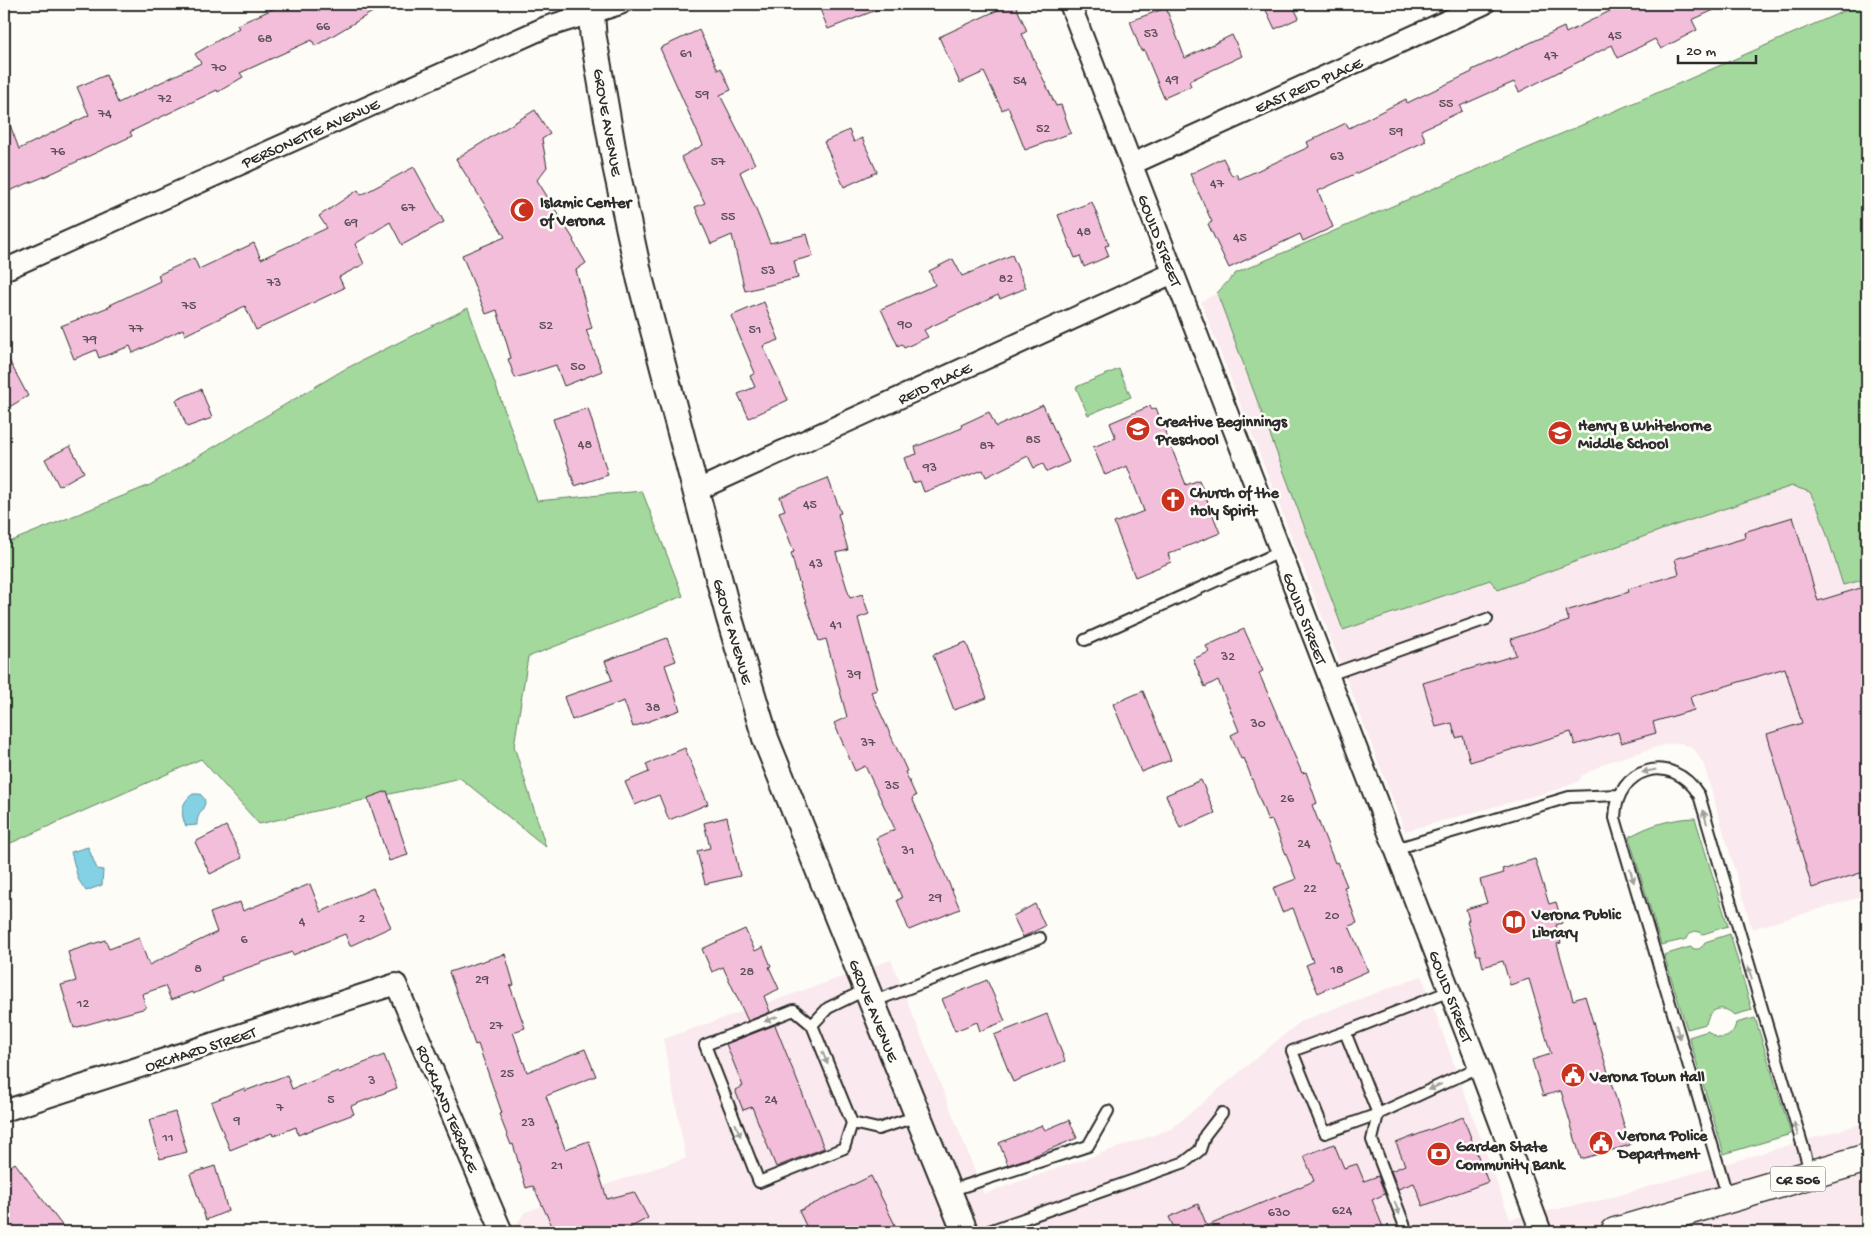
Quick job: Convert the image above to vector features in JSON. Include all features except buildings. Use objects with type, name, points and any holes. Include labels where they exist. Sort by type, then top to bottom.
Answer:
[{"type":"main road","name":"CR 506","points":[[1632,1230],[1867,1158]]},
{"type":"street","name":"PERSONETTE AVENUE","points":[[4,270],[546,27],[591,8],[620,4]]},
{"type":"street","name":"GOULD STREET","points":[[1070,4],[1480,1067],[1541,1232]]},
{"type":"street","name":"EAST REID PLACE","points":[[1132,164],[1484,4]]},
{"type":"street","name":"GROVE AVENUE","points":[[591,8],[616,168],[640,278],[729,617],[766,740],[822,874],[869,996],[965,1232]]},
{"type":"street","name":"REID PLACE","points":[[695,491],[1174,273]]},
{"type":"street","name":"ORCHARD STREET","points":[[4,1112],[396,984]]},
{"type":"street","name":"ROCKLAND TERRACE","points":[[396,984],[502,1232]]},
{"type":"lane","points":[[1085,640],[1280,552]]},
{"type":"lane","points":[[1329,675],[1487,619]]},
{"type":"lane","points":[[1729,1199],[1615,818],[1615,806],[1625,785],[1644,771],[1665,770],[1685,778],[1699,795],[1811,1175]]},
{"type":"lane","points":[[1396,849],[1569,797],[1619,795]]},
{"type":"lane","points":[[812,1025],[828,1008],[1040,938]]},
{"type":"lane","points":[[1450,991],[1292,1052],[1325,1133],[1378,1114],[1480,1067]]},
{"type":"lane","points":[[794,1010],[812,1025],[852,1123],[844,1148],[759,1182],[705,1045],[794,1010]]},
{"type":"lane","points":[[1345,1032],[1378,1114],[1372,1140],[1406,1232]]},
{"type":"lane","points":[[948,1191],[1088,1146],[1108,1111]]},
{"type":"lane","points":[[986,1232],[1185,1162],[1200,1150],[1205,1135],[1222,1113]]},
{"type":"lane","points":[[852,1123],[878,1129],[918,1116]]},
{"type":"shaded area","name":"Henry B Whitehorne Middle School","points":[[1867,69],[1867,895],[1752,929],[1704,765],[1695,750],[1681,743],[1667,744],[1608,762],[1581,776],[1579,781],[1556,790],[1405,831],[1201,302],[1217,293]]},
{"type":"shaded area","points":[[891,960],[984,1194],[1171,1129],[1301,1021],[1422,976],[1510,1219],[1607,1199],[1867,1122],[1867,1232],[511,1232],[525,1212],[686,1158],[663,1039]]},
{"type":"green space","name":"Henry B Whitehorne Middle School","points":[[1860,4],[1867,4],[1867,579],[1843,585],[1820,513],[1810,492],[1792,486],[1667,528],[1498,590],[1490,580],[1343,630],[1217,293],[1236,273]]},
{"type":"green space","points":[[468,308],[537,501],[642,491],[683,596],[528,657],[514,746],[546,847],[460,778],[259,824],[201,759],[4,846],[4,544],[150,485],[345,369]]},
{"type":"green space","points":[[1119,369],[1131,397],[1088,415],[1076,387]]},
{"type":"green space","points":[[1695,818],[1728,926],[1703,934],[1694,932],[1687,939],[1661,945],[1629,837],[1660,823]]},
{"type":"green space","points":[[1730,934],[1752,1010],[1734,1015],[1725,1010],[1717,1009],[1710,1014],[1706,1024],[1687,1029],[1664,955],[1690,947],[1699,949],[1705,942]]},
{"type":"green space","points":[[1755,1018],[1791,1134],[1724,1154],[1689,1037],[1708,1031],[1716,1037],[1725,1038],[1732,1033],[1736,1023]]},
{"type":"water","points":[[193,794],[200,794],[205,801],[197,820],[197,825],[186,826],[182,813],[184,804]]},
{"type":"water","points":[[88,847],[97,869],[103,870],[102,885],[86,891],[78,879],[71,852]]},
{"type":"place","name":"Islamic Center of Verona","points":[[522,210]]},
{"type":"place","name":"Creative Beginnings Preschool","points":[[1138,429]]},
{"type":"place","name":"Henry B Whitehorne Middle School","points":[[1560,433]]},
{"type":"place","name":"Church of the Holy Spirit","points":[[1173,500]]},
{"type":"place","name":"Verona Public Library","points":[[1514,922]]},
{"type":"place","name":"Verona Town Hall","points":[[1573,1075]]},
{"type":"place","name":"Verona Police Department","points":[[1601,1143]]},
{"type":"place","name":"Garden State Community Bank","points":[[1439,1154]]}]
